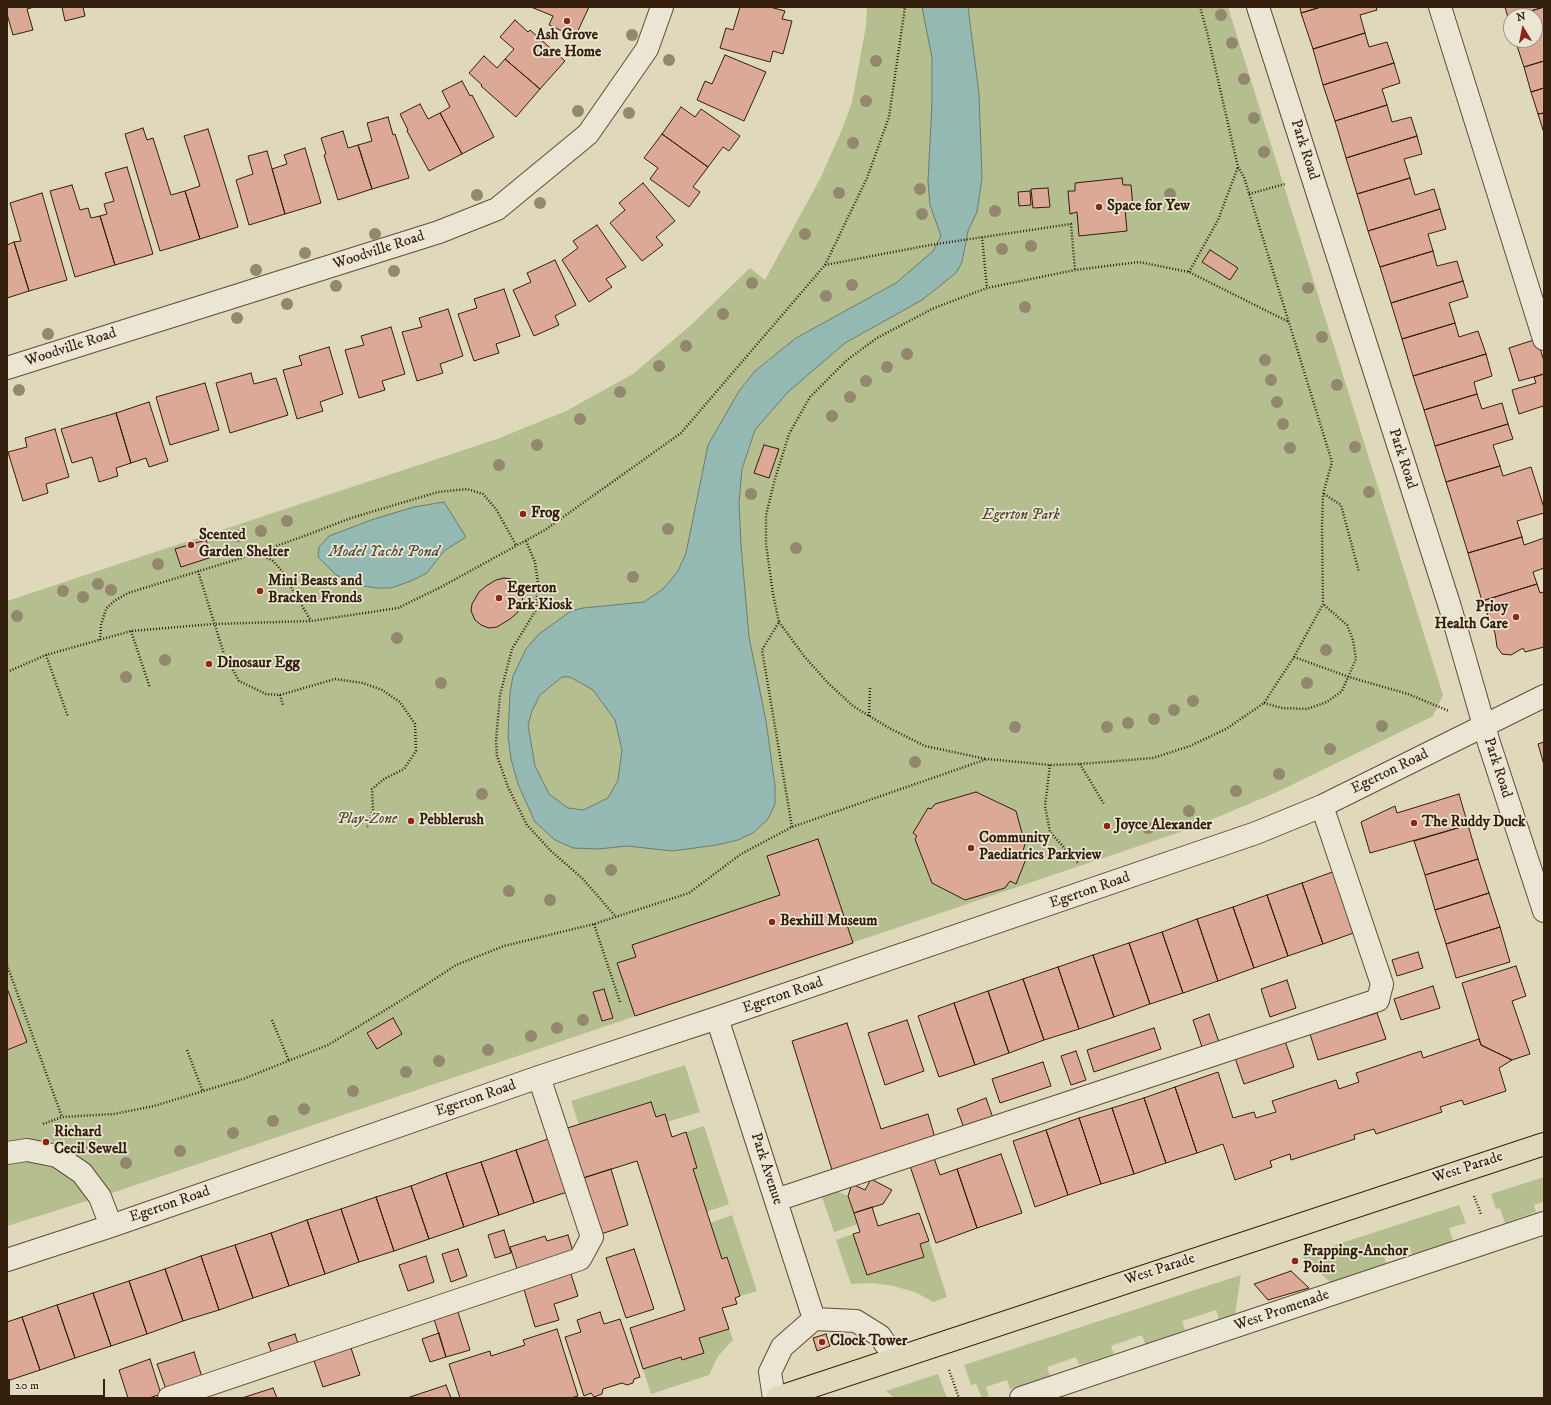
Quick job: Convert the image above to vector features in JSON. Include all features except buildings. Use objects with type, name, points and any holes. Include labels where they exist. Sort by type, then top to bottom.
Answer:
[{"type":"main road","name":"West Parade","points":[[777,1398],[1464,1169],[1544,1144]]},
{"type":"street","name":"Woodville Road","points":[[7,368],[439,232],[497,209],[588,134],[647,49],[662,7]]},
{"type":"street","name":"Park Road","points":[[1258,7],[1450,607],[1484,726],[1544,911]]},
{"type":"street","points":[[1440,7],[1544,339]]},
{"type":"street","name":"Egerton Road","points":[[7,1260],[111,1226],[539,1077],[718,1018],[1256,833],[1322,806],[1544,696]]},
{"type":"street","points":[[776,1200],[1378,1000],[1382,984],[1322,806]]},
{"type":"street","name":"Park Avenue","points":[[718,1018],[814,1319]]},
{"type":"street","points":[[169,1398],[580,1259],[592,1237],[539,1077]]},
{"type":"street","points":[[7,1153],[27,1150],[57,1156],[82,1173],[100,1197],[111,1226]]},
{"type":"street","name":"West Promenade","points":[[1021,1398],[1544,1223]]},
{"type":"street","points":[[774,1398],[770,1372],[782,1347],[814,1319],[856,1321],[880,1336],[895,1358]]},
{"type":"path","points":[[7,672],[46,655],[131,631],[214,624],[311,621],[398,608],[441,587],[545,530],[681,433],[825,265],[867,178],[889,117],[905,7]]},
{"type":"path","points":[[1200,7],[1238,167],[1244,177],[1249,194],[1289,322],[1332,462],[1323,494],[1323,604],[1294,657],[1264,703],[1226,729],[1182,748],[1153,758],[1050,765],[987,759],[924,746],[853,706],[829,684],[804,656],[779,622],[773,594],[766,544],[766,515],[789,434],[810,397],[847,360],[877,338],[934,308],[987,288],[1075,270],[1139,262],[1189,272],[1289,322]]},
{"type":"path","points":[[1189,272],[1218,220],[1238,167]]},
{"type":"path","points":[[1249,194],[1284,184]]},
{"type":"path","points":[[825,265],[930,245],[1071,224],[1075,270]]},
{"type":"path","points":[[982,237],[987,288]]},
{"type":"path","points":[[100,640],[101,625],[106,609],[114,601],[128,593],[248,556],[351,518],[438,492],[467,489],[483,494],[496,509],[516,546]]},
{"type":"path","points":[[1323,494],[1341,505],[1358,572]]},
{"type":"path","points":[[526,541],[535,562],[538,582],[536,610],[512,649],[500,695],[496,741],[497,756],[508,787],[527,825],[551,850],[582,878],[616,917]]},
{"type":"path","points":[[248,556],[263,556],[273,561],[281,570],[311,621]]},
{"type":"path","points":[[198,571],[224,654],[239,681],[266,694],[280,695],[335,679],[363,683],[382,690],[400,702],[415,724],[416,751],[404,769],[384,779],[372,789],[373,810],[367,827]]},
{"type":"path","points":[[1264,703],[1282,708],[1307,709],[1327,702],[1342,691],[1356,659],[1353,640],[1347,625],[1323,604]]},
{"type":"path","points":[[779,622],[762,650],[792,827]]},
{"type":"path","points":[[131,631],[150,688]]},
{"type":"path","points":[[46,655],[68,717]]},
{"type":"path","points":[[1294,657],[1349,677],[1408,694],[1438,706]]},
{"type":"path","points":[[869,716],[870,687]]},
{"type":"path","points":[[280,695],[283,705]]},
{"type":"path","points":[[41,1124],[62,1117],[114,1114],[154,1106],[243,1079],[328,1044],[418,990],[456,965],[504,946],[594,924],[689,893],[741,854],[792,827],[987,759]]},
{"type":"path","points":[[1080,764],[1104,804]]},
{"type":"path","points":[[1050,765],[1045,806],[1050,832],[1080,866],[1090,891]]},
{"type":"path","points":[[594,924],[620,1002]]},
{"type":"path","points":[[7,965],[62,1117]]},
{"type":"path","points":[[272,1020],[289,1061]]},
{"type":"path","points":[[187,1050],[203,1092]]},
{"type":"path","points":[[1464,1169],[1490,1241]]},
{"type":"green space","name":"Egerton Park","points":[[867,7],[1228,7],[1443,695],[1433,716],[1275,793],[1189,829],[115,1192],[7,1226],[7,601],[497,439],[566,411],[633,374],[691,325],[750,268],[765,280],[821,177],[843,127],[852,102],[866,26]]},
{"type":"green space","points":[[685,1065],[700,1112],[667,1122],[656,1117],[651,1102],[579,1125],[571,1101]]},
{"type":"green space","points":[[704,1126],[729,1204],[706,1212],[693,1169],[697,1168],[686,1132]]},
{"type":"green space","points":[[1544,1177],[1544,1202],[1534,1205],[1536,1212],[1505,1223],[1500,1208],[1496,1209],[1491,1194]]},
{"type":"green space","points":[[834,1190],[848,1196],[858,1224],[834,1232],[821,1194]]},
{"type":"green space","points":[[1459,1205],[1466,1223],[1449,1228],[1453,1241],[1412,1255],[1409,1247],[1384,1256],[1386,1264],[1330,1282],[1301,1256]]},
{"type":"green space","points":[[732,1215],[757,1291],[740,1296],[728,1257],[722,1259],[710,1223]]},
{"type":"green space","points":[[853,1234],[867,1275],[924,1257],[920,1244],[929,1241],[947,1297],[933,1302],[917,1293],[894,1286],[872,1283],[851,1284],[836,1240]]},
{"type":"green space","points":[[1241,1275],[1235,1314],[1219,1319],[1216,1310],[1182,1321],[1185,1330],[1145,1344],[1142,1335],[1111,1346],[1114,1354],[1079,1365],[1076,1357],[1047,1367],[1050,1376],[1010,1389],[1007,1380],[986,1387],[989,1396],[982,1398],[976,1384],[971,1385],[964,1365]]},
{"type":"green space","points":[[729,1329],[733,1340],[718,1356],[709,1375],[651,1394],[643,1369],[681,1357],[683,1360],[704,1353],[699,1338]]},
{"type":"green space","points":[[938,1374],[947,1398],[894,1398],[886,1391]]},
{"type":"water","points":[[922,7],[968,7],[979,94],[982,178],[977,212],[968,231],[962,262],[956,273],[922,300],[845,343],[788,392],[755,430],[742,469],[739,503],[749,637],[766,721],[775,786],[775,804],[768,819],[753,833],[738,840],[717,845],[672,851],[627,846],[598,849],[573,848],[555,840],[535,822],[518,784],[511,759],[508,736],[510,693],[513,676],[526,649],[539,634],[571,611],[583,608],[644,602],[663,589],[678,571],[686,553],[708,445],[739,391],[755,371],[796,338],[896,283],[933,251],[941,236],[930,205],[928,181],[932,103],[932,58]],"holes":[[[562,677],[570,677],[593,690],[615,720],[622,750],[618,780],[608,798],[583,810],[568,808],[549,794],[535,766],[528,725],[532,711],[540,695]]]},
{"type":"water","name":"Model Yacht Pond","points":[[444,502],[466,537],[444,551],[427,573],[411,581],[391,588],[364,586],[336,575],[318,557],[319,547],[329,536],[374,519],[414,507]]},
{"type":"place","name":"Ash Grove Care Home","points":[[567,21]]},
{"type":"place","name":"Space for Yew","points":[[1099,207]]},
{"type":"place","name":"Frog","points":[[523,514]]},
{"type":"place","name":"Scented Garden Shelter","points":[[191,545]]},
{"type":"place","name":"Mini Beasts and Bracken Fronds","points":[[260,591]]},
{"type":"place","name":"Egerton Park Kiosk","points":[[499,598]]},
{"type":"place","name":"Prioy Health Care","points":[[1516,617]]},
{"type":"place","name":"Dinosaur Egg","points":[[209,664]]},
{"type":"place","name":"Pebblerush","points":[[411,821]]},
{"type":"place","name":"The Ruddy Duck","points":[[1414,823]]},
{"type":"place","name":"Joyce Alexander","points":[[1107,826]]},
{"type":"place","name":"Community Paediatrics Parkview","points":[[971,848]]},
{"type":"place","name":"Bexhill Museum","points":[[772,922]]},
{"type":"place","name":"Richard Cecil Sewell","points":[[46,1142]]},
{"type":"place","name":"Frapping-Anchor Point","points":[[1295,1261]]},
{"type":"place","name":"Clock Tower","points":[[822,1342]]},
{"type":"park label","name":"Play-Zone","points":[[367,820]]}]
